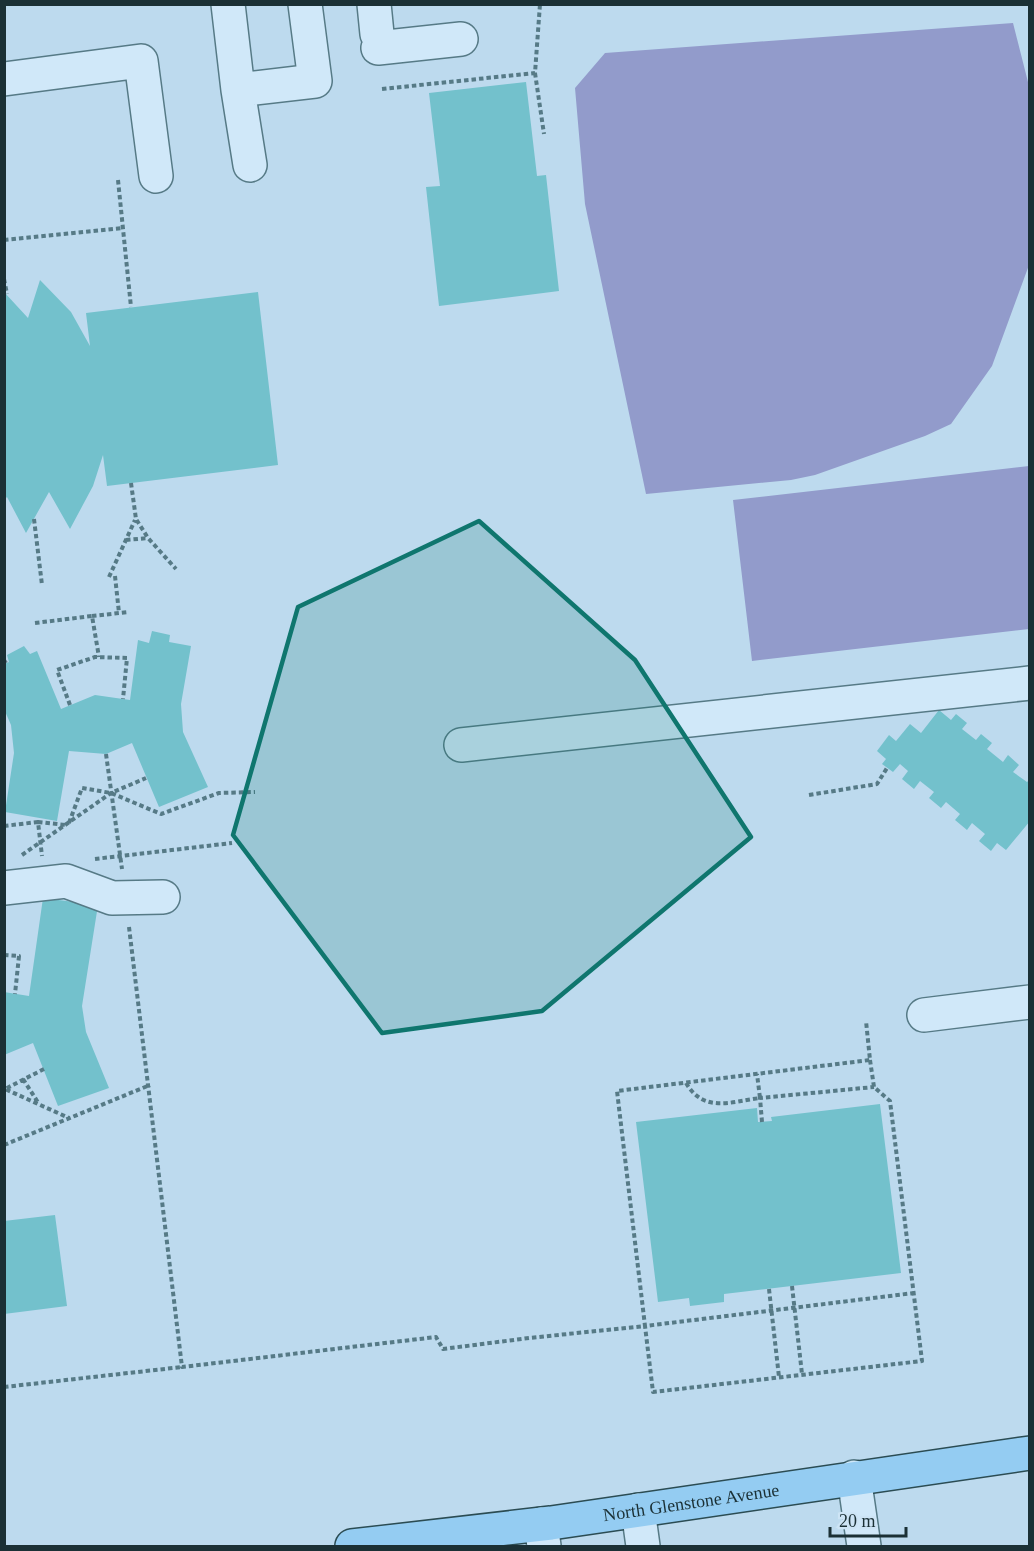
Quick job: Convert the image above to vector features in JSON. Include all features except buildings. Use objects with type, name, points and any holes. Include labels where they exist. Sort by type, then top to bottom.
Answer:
[{"type":"main road","name":"North Glenstone Avenue","points":[[354,1546],[542,1535],[638,1510],[1029,1453]]},
{"type":"lane","points":[[228,4],[250,165]]},
{"type":"lane","points":[[238,90],[315,81],[305,4]]},
{"type":"lane","points":[[376,29],[461,39]]},
{"type":"lane","points":[[4,79],[141,61],[156,176]]},
{"type":"lane","points":[[461,745],[1029,683]]},
{"type":"lane","points":[[9,875],[66,880],[112,898],[163,897]]},
{"type":"lane","points":[[924,1015],[1029,1002]]},
{"type":"lane","points":[[854,1477],[864,1546]]},
{"type":"lane","points":[[638,1510],[643,1546]]},
{"type":"path","points":[[540,4],[535,73],[544,134]]},
{"type":"path","points":[[382,88],[535,73]]},
{"type":"path","points":[[118,180],[131,307]]},
{"type":"path","points":[[4,240],[123,228]]},
{"type":"path","points":[[4,279],[7,294]]},
{"type":"path","points":[[131,483],[135,519],[148,538],[176,569]]},
{"type":"path","points":[[34,519],[42,585]]},
{"type":"path","points":[[109,577],[135,519]]},
{"type":"path","points":[[125,540],[148,538]]},
{"type":"path","points":[[115,576],[119,613]]},
{"type":"path","points":[[35,623],[129,612]]},
{"type":"path","points":[[92,616],[99,657]]},
{"type":"path","points":[[70,705],[57,670],[99,657],[127,658],[123,699]]},
{"type":"path","points":[[106,754],[150,1085],[182,1366]]},
{"type":"path","points":[[809,795],[877,784],[887,768]]},
{"type":"path","points":[[9,875],[41,843],[111,794],[146,778]]},
{"type":"path","points":[[68,824],[82,788],[111,794],[161,814],[219,793],[255,792]]},
{"type":"path","points":[[4,826],[38,822],[68,824]]},
{"type":"path","points":[[38,822],[43,865]]},
{"type":"path","points":[[87,860],[232,843]]},
{"type":"path","points":[[4,955],[19,957],[15,994]]},
{"type":"path","points":[[866,1021],[874,1087],[890,1101],[922,1361],[652,1392],[617,1091],[870,1060]]},
{"type":"path","points":[[44,1069],[5,1089],[69,1119]]},
{"type":"path","points":[[757,1074],[762,1122]]},
{"type":"path","points":[[23,1079],[39,1104]]},
{"type":"path","points":[[686,1083],[699,1098],[711,1104],[874,1087]]},
{"type":"path","points":[[4,1145],[150,1085]]},
{"type":"path","points":[[792,1286],[802,1374]]},
{"type":"path","points":[[769,1289],[779,1377]]},
{"type":"path","points":[[4,1387],[436,1337],[443,1349],[914,1293]]},
{"type":"highlighted area","points":[[479,521],[635,660],[751,837],[542,1011],[382,1033],[233,835],[298,607]]},
{"type":"shaded area","points":[[1013,23],[1029,86],[1029,265],[992,366],[951,424],[925,436],[815,475],[791,480],[646,494],[585,204],[575,88],[605,53]]},
{"type":"shaded area","points":[[1029,466],[1029,629],[752,661],[733,500]]}]
